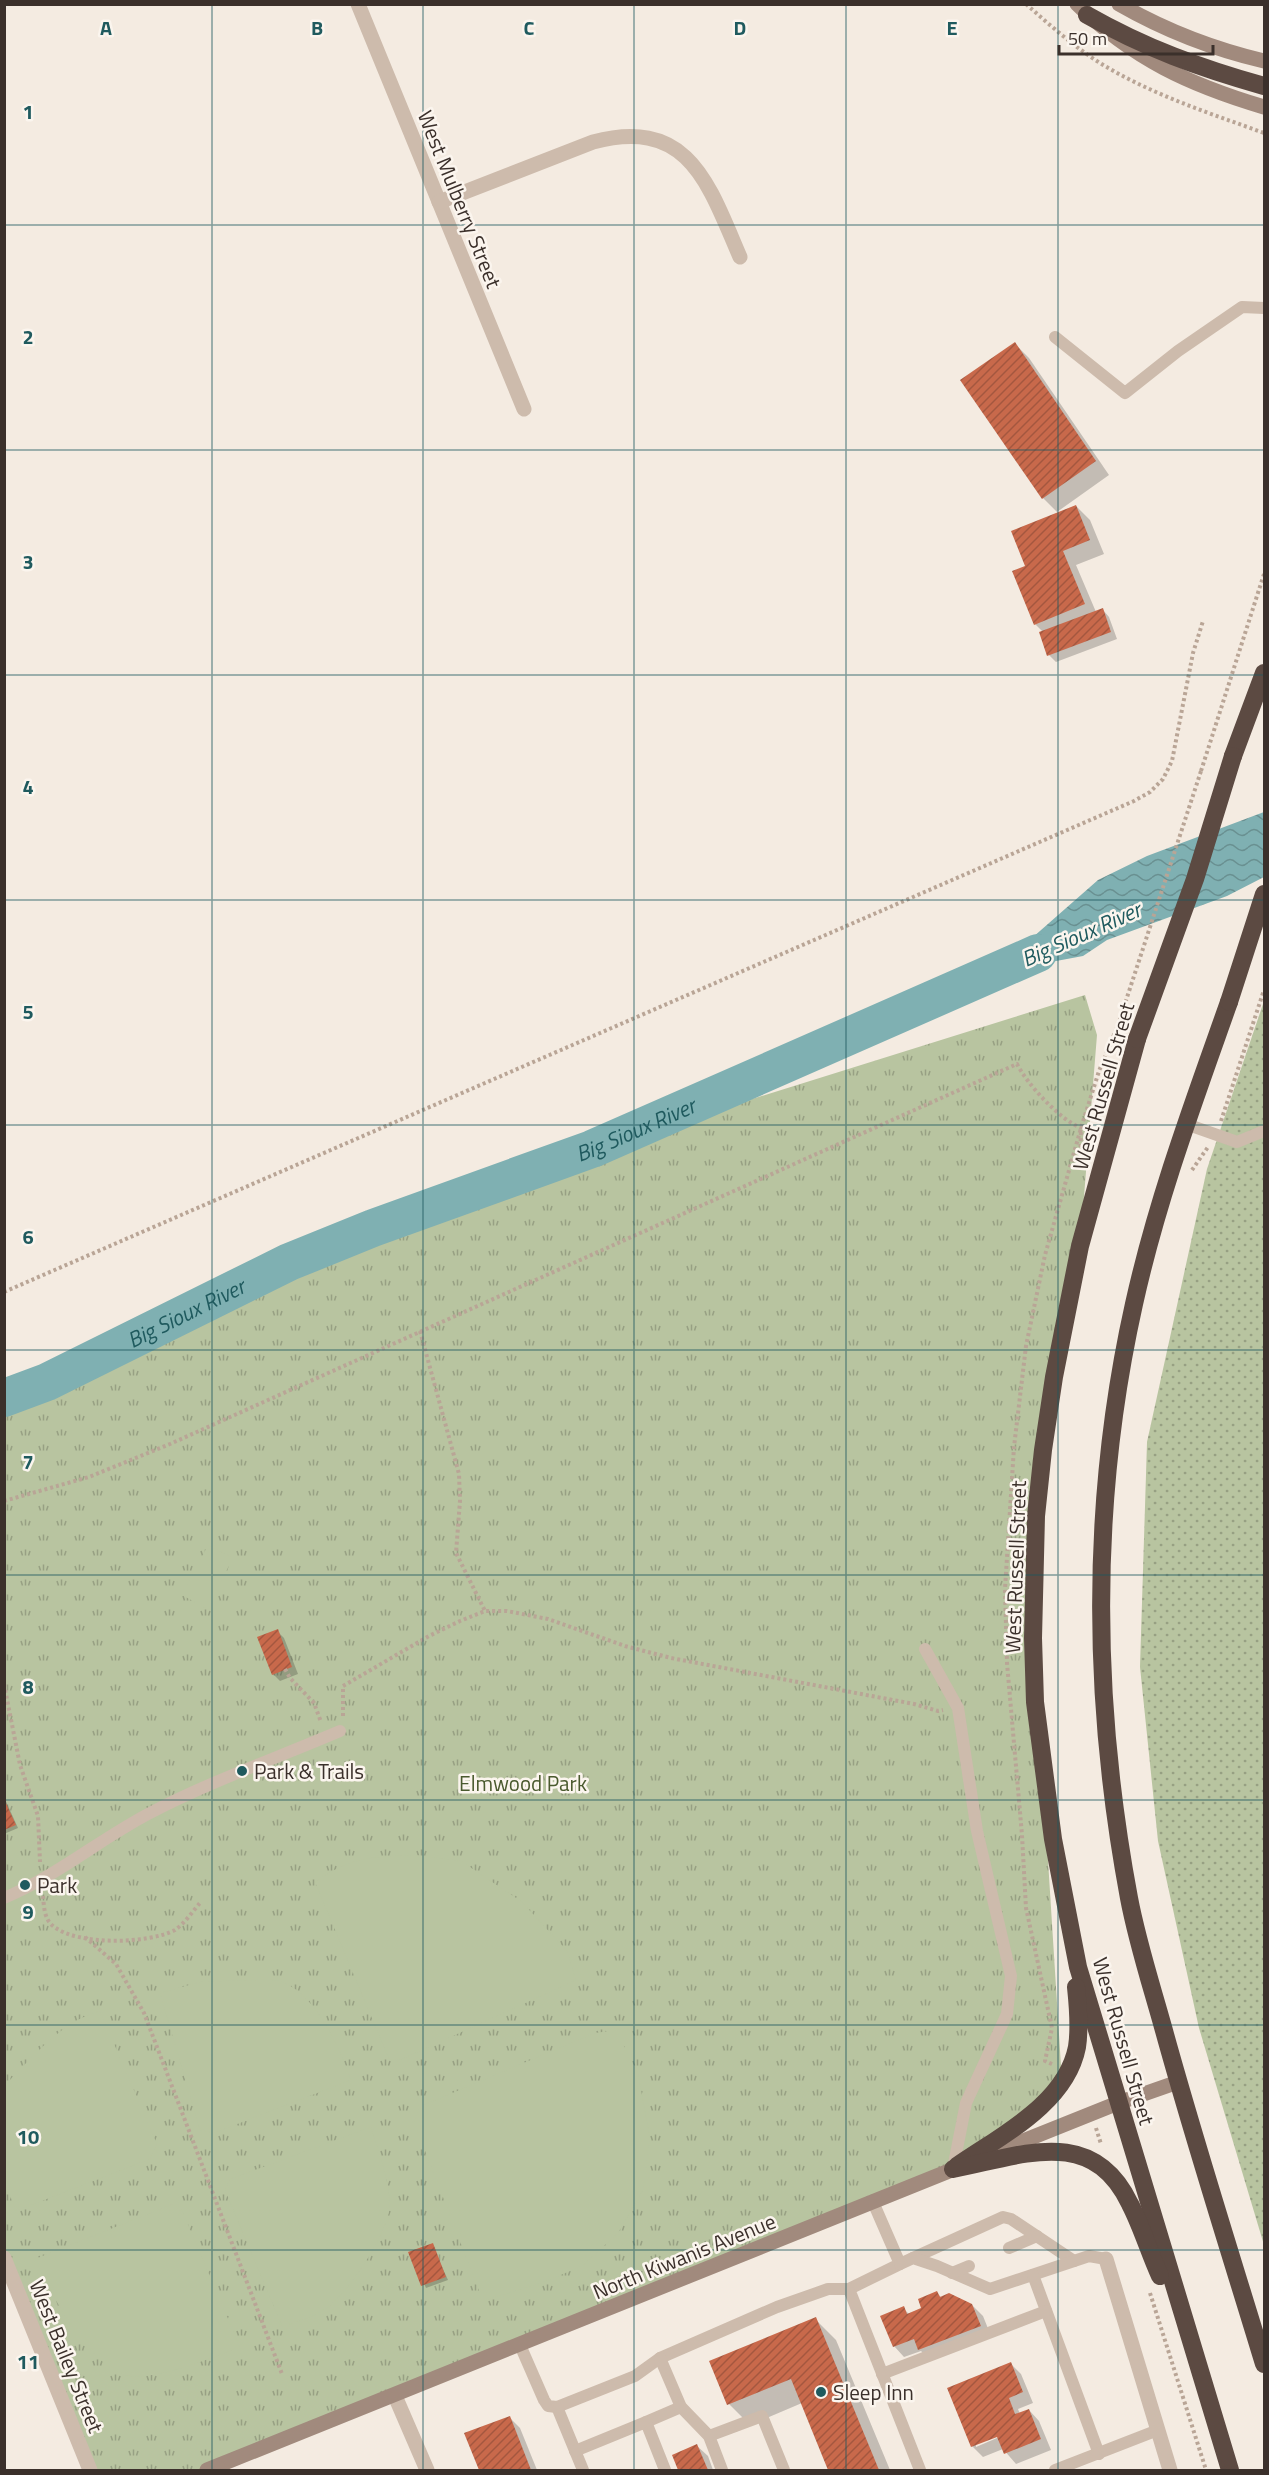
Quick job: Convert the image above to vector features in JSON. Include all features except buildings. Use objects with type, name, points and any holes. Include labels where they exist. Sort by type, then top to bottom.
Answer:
[{"type":"highway","points":[[1082,10],[1128,39],[1181,60],[1264,86]]},
{"type":"highway","name":"West Russell Street","points":[[1230,2470],[1078,1967],[1053,1839],[1035,1702],[1033,1638],[1036,1516],[1043,1450],[1054,1377],[1080,1246],[1137,1039],[1195,879],[1233,756],[1264,673]]},
{"type":"highway","name":"West Russell Street","points":[[1264,894],[1186,1124],[1154,1225],[1133,1305],[1108,1451],[1102,1518],[1100,1589],[1105,1736],[1129,1901],[1178,2082],[1264,2364]]},
{"type":"highway","points":[[953,2169],[1033,2113],[1062,2082],[1068,2071],[1077,2047],[1078,2024],[1069,1925]]},
{"type":"highway","points":[[953,2169],[1048,2151],[1067,2151],[1098,2163],[1116,2180],[1130,2203],[1158,2272],[1191,2342]]},
{"type":"main road","points":[[1119,4],[1184,37],[1224,51],[1264,61]]},
{"type":"main road","points":[[1082,10],[1137,53],[1180,78],[1264,107]]},
{"type":"main road","name":"North Kiwanis Avenue","points":[[207,2470],[1091,2113],[1178,2082]]},
{"type":"street","name":"West Mulberry Street","points":[[358,4],[524,409]]},
{"type":"street","points":[[439,202],[593,142],[626,135],[643,136],[673,148],[698,170],[713,194],[740,256]]},
{"type":"street","name":"West Bailey Street","points":[[4,2258],[90,2470]]},
{"type":"street","points":[[1106,2259],[1170,2470]]},
{"type":"street","points":[[395,2396],[426,2470]]},
{"type":"lane","points":[[1055,337],[1125,393],[1178,351],[1242,306],[1264,308]]},
{"type":"lane","points":[[1186,1124],[1237,1142],[1264,1131]]},
{"type":"lane","points":[[925,1649],[958,1708],[977,1831],[1011,1976],[1007,2014],[966,2103],[953,2169]]},
{"type":"lane","points":[[4,1898],[33,1886],[100,1842],[150,1813],[339,1731]]},
{"type":"lane","points":[[873,2202],[900,2265]]},
{"type":"lane","points":[[520,2345],[544,2400],[548,2406],[557,2407],[635,2376],[660,2358],[777,2307],[828,2289],[849,2289],[1003,2217],[1011,2219],[1074,2261]]},
{"type":"lane","points":[[1009,2248],[1036,2236]]},
{"type":"lane","points":[[913,2258],[990,2289],[1089,2256],[1106,2259]]},
{"type":"lane","points":[[952,2273],[969,2266]]},
{"type":"lane","points":[[1033,2275],[1099,2454]]},
{"type":"lane","points":[[849,2289],[920,2470]]},
{"type":"lane","points":[[882,2374],[1046,2311]]},
{"type":"lane","points":[[660,2358],[681,2407],[709,2436],[722,2470]]},
{"type":"lane","points":[[557,2407],[584,2470]]},
{"type":"lane","points":[[575,2451],[681,2407]]},
{"type":"lane","points":[[709,2436],[762,2416],[784,2470]]},
{"type":"lane","points":[[646,2422],[665,2470]]},
{"type":"lane","points":[[1055,2470],[1158,2430]]},
{"type":"path","points":[[1026,4],[1073,44],[1108,69],[1169,98],[1264,133]]},
{"type":"path","points":[[1068,2071],[1045,2061],[1052,2028],[1026,1908],[1007,1663],[1005,1589],[1014,1447],[1026,1346],[1045,1256],[1080,1128],[1099,1071],[1118,1025],[1264,574]]},
{"type":"path","points":[[4,1292],[1134,801],[1150,792],[1163,778],[1172,761],[1193,653],[1203,621]]},
{"type":"path","points":[[1217,1134],[1264,990]]},
{"type":"path","points":[[4,1501],[79,1480],[125,1463],[1017,1064],[1024,1076],[1062,1116],[1080,1128]]},
{"type":"path","points":[[420,1331],[459,1474],[460,1501],[456,1553],[485,1611]]},
{"type":"path","points":[[339,1731],[345,1729],[342,1710],[343,1686],[429,1636],[485,1611],[507,1611],[548,1619],[625,1646],[683,1660],[914,1704],[938,1711],[958,1708]]},
{"type":"path","points":[[285,1669],[290,1678],[314,1703],[327,1736]]},
{"type":"path","points":[[85,1937],[116,1964],[144,2013],[282,2374]]},
{"type":"path","points":[[1091,2113],[1101,2144],[1098,2163]]},
{"type":"path","points":[[1150,2292],[1206,2470]]},
{"type":"green space","name":"Elmwood Park","points":[[1085,995],[1097,1035],[1080,1246],[1036,1516],[1042,1765],[1062,2082],[953,2169],[206,2470],[90,2470],[5,2264],[5,1398],[48,1382],[289,1262],[478,1188],[592,1149]]},
{"type":"green space","points":[[1264,1001],[1264,2245],[1199,2028],[1158,1841],[1140,1667],[1147,1442],[1207,1169]]},
{"type":"green space","points":[[208,1545],[233,1558],[207,1609],[182,1595]]},
{"type":"green space","points":[[415,1855],[461,1861],[522,1902],[567,1951],[576,1980],[400,2060],[389,2059],[315,1882],[340,1867],[363,1860]]},
{"type":"green space","points":[[244,1980],[282,1982],[306,1998],[325,2024],[351,2080],[214,2133],[200,2130],[160,1993],[200,1982]]},
{"type":"green space","points":[[100,2011],[157,2144],[150,2159],[16,2211],[5,2183],[5,2085],[60,2032],[72,2023]]},
{"type":"green space","points":[[616,2030],[638,2074],[650,2138],[643,2190],[618,2233],[582,2266],[544,2282],[483,2301],[414,2122],[419,2107],[595,2033]]},
{"type":"green space","points":[[371,2127],[389,2193],[389,2214],[384,2228],[368,2259],[337,2299],[318,2314],[282,2326],[225,2190],[230,2179]]},
{"type":"green space","points":[[173,2204],[181,2208],[240,2347],[201,2362],[155,2375],[130,2376],[116,2371],[101,2360],[87,2345],[61,2309],[35,2259]]},
{"type":"water","points":[[1264,812],[1264,877],[1227,896],[1107,940],[1083,956],[992,973],[1098,880],[1147,856]]},
{"type":"waterway","name":"Big Sioux River","points":[[4,1398],[47,1382],[289,1262],[373,1228],[592,1149],[1038,953]]},
{"type":"place","name":"Park & Trails","points":[[242,1771]]},
{"type":"place","name":"Park","points":[[25,1885]]},
{"type":"place","name":"Sleep Inn","points":[[821,2392]]}]
